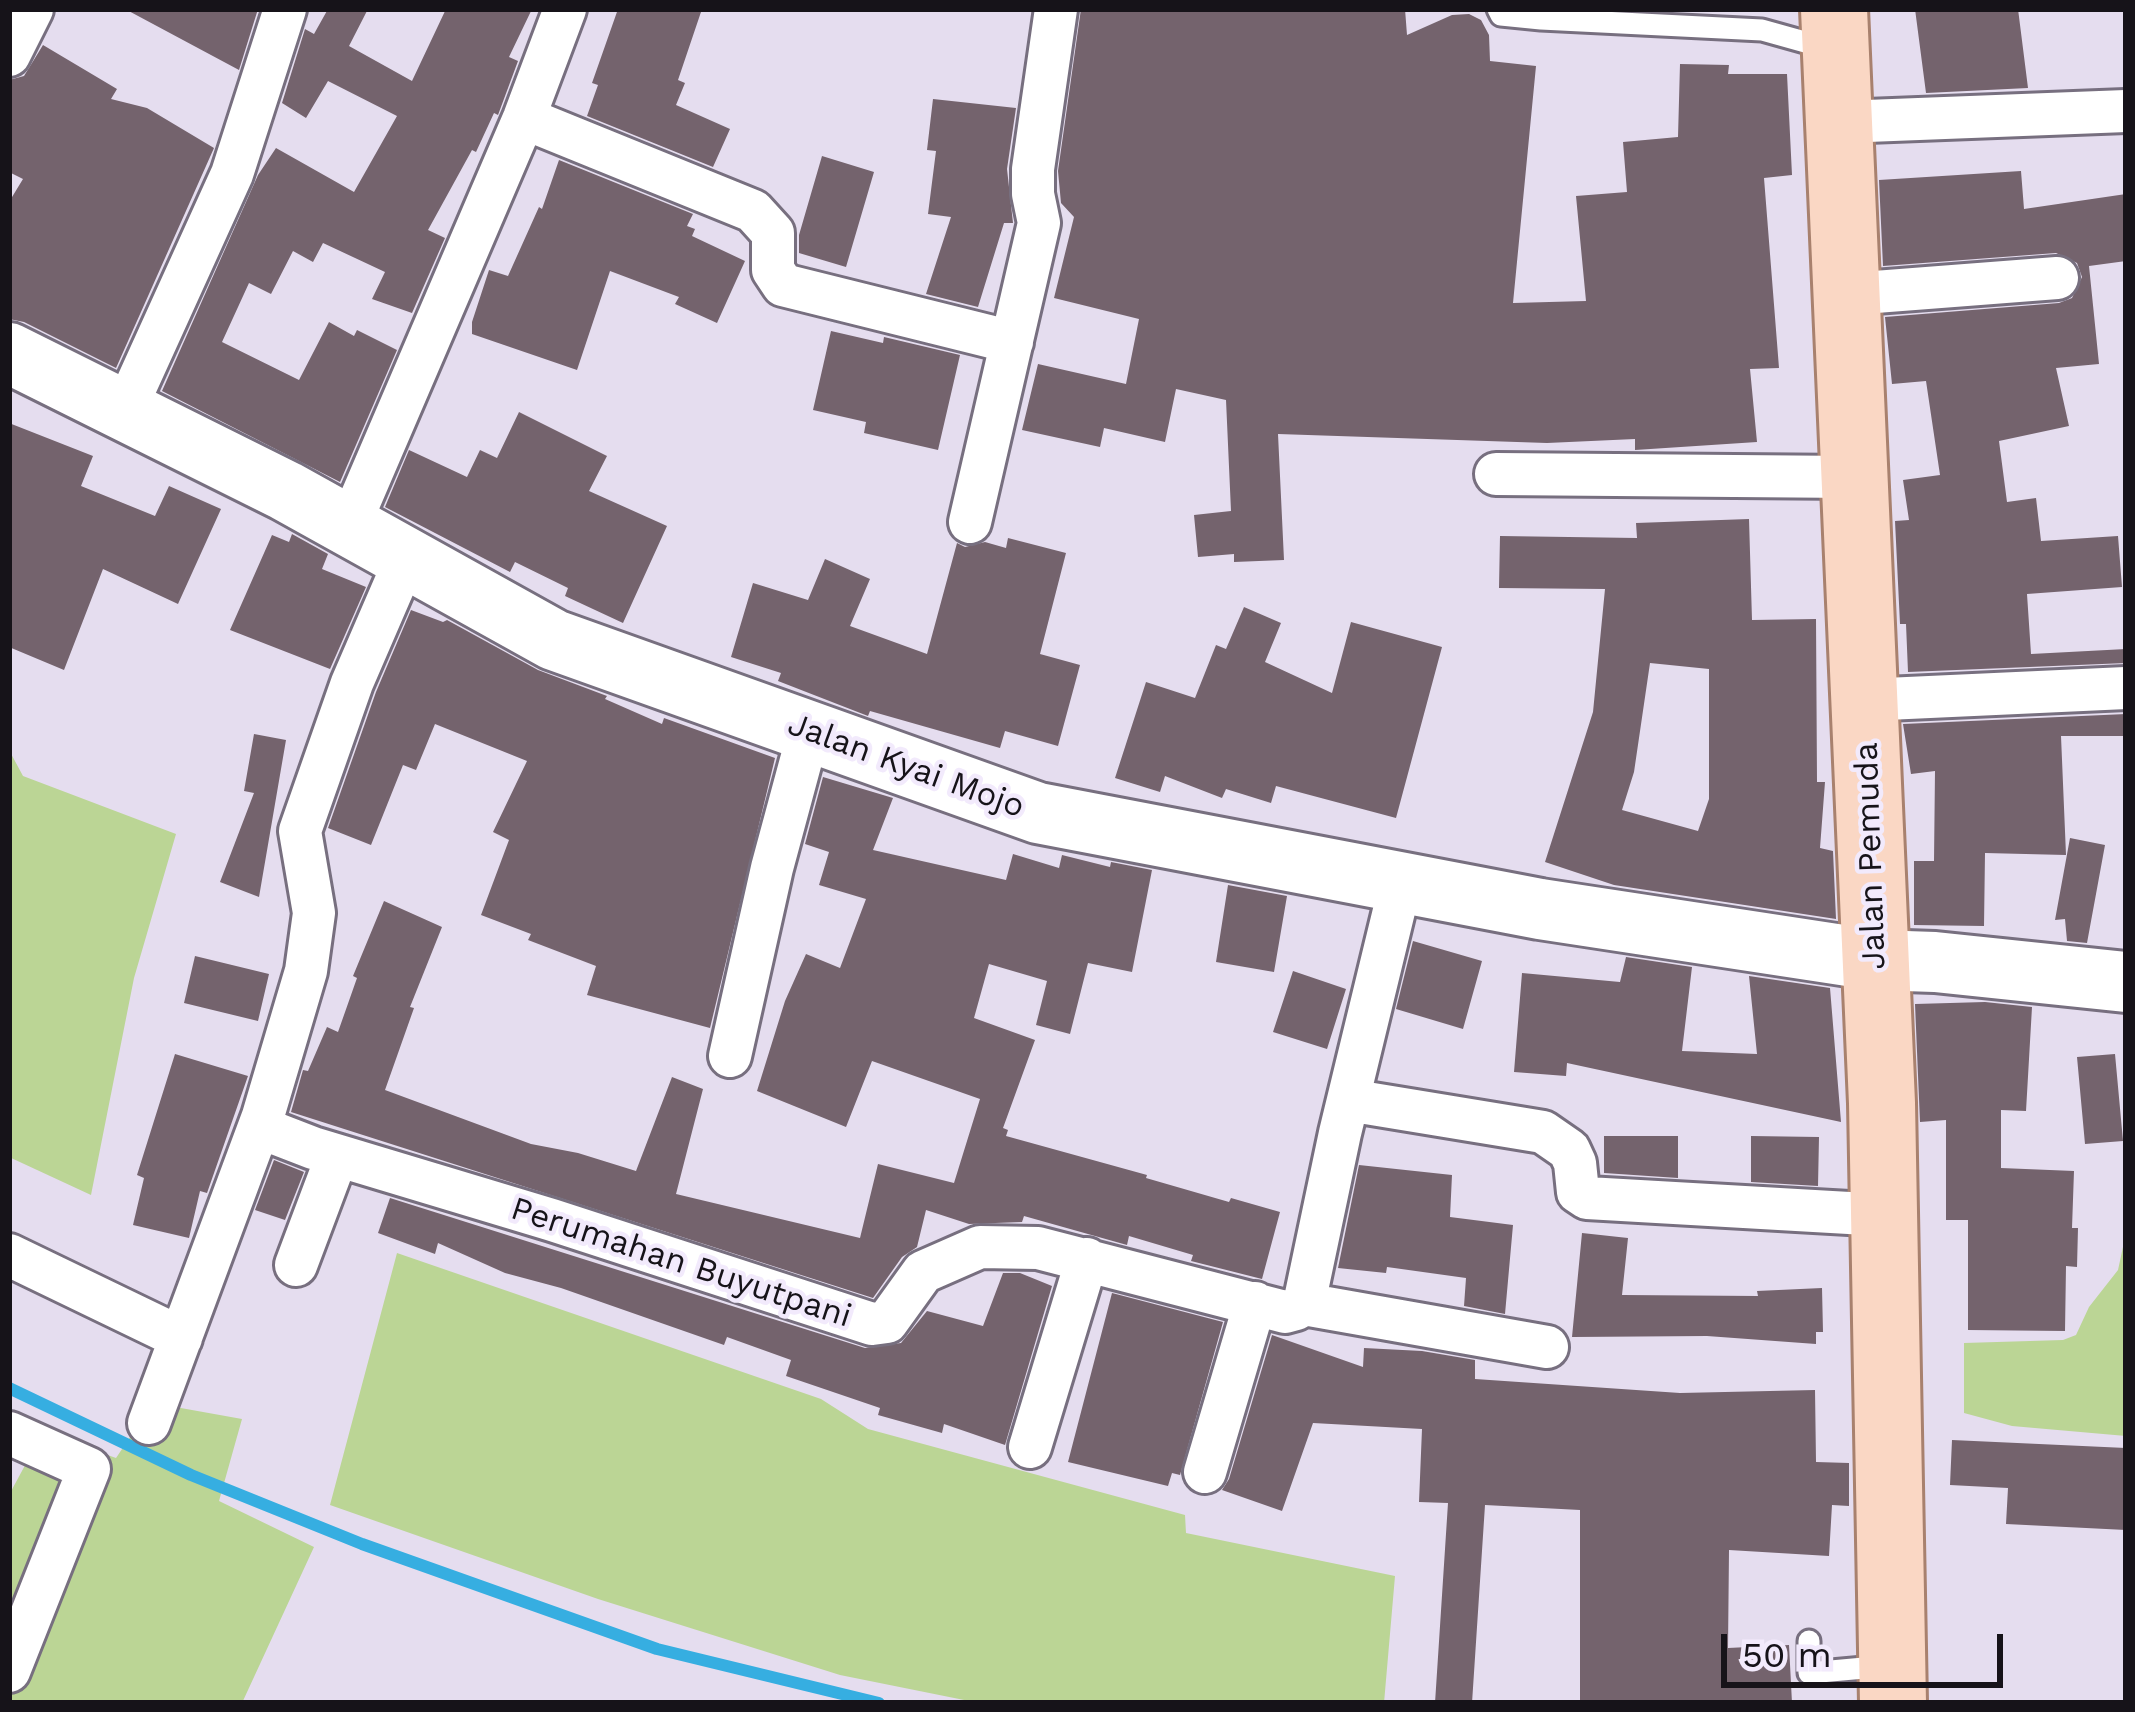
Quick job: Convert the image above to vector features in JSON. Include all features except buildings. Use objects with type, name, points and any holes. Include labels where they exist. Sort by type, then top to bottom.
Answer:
[{"type":"main road","name":"Jalan Pemuda","points":[[1835,30],[1884,1215],[1893,1684]]},
{"type":"street","points":[[9,56],[32,9]]},
{"type":"street","points":[[124,410],[232,174],[285,9]]},
{"type":"street","points":[[349,526],[524,118],[565,9]]},
{"type":"street","points":[[970,522],[1040,223],[1032,190],[1033,169],[1055,9]]},
{"type":"street","points":[[1841,122],[2126,111]]},
{"type":"street","points":[[524,118],[753,211],[773,233],[773,270],[783,285],[1012,342]]},
{"type":"street","points":[[1849,294],[2057,278]]},
{"type":"street","name":"Jalan Kyai Mojo","points":[[9,353],[349,526],[554,640],[1038,813],[1540,909],[1875,960],[2126,982]]},
{"type":"street","points":[[1496,474],[1854,477]]},
{"type":"street","points":[[149,1423],[263,1117],[305,971],[314,913],[299,831],[352,683],[406,558]]},
{"type":"street","points":[[1864,700],[2126,688]]},
{"type":"street","points":[[730,1056],[809,731]]},
{"type":"street","points":[[1304,1304],[1401,882]]},
{"type":"street","points":[[1348,1100],[1544,1132],[1569,1150],[1578,1192],[1587,1198],[1884,1215]]},
{"type":"street","name":"Perumahan Buyutpani","points":[[263,1117],[269,1131],[337,1156],[872,1324],[886,1322],[923,1272],[980,1247],[1038,1248],[1285,1312],[1304,1304],[1546,1347]]},
{"type":"street","points":[[296,1265],[337,1156]]},
{"type":"street","points":[[9,1255],[181,1338]]},
{"type":"street","points":[[1030,1447],[1087,1259]]},
{"type":"street","points":[[1204,1472],[1256,1304]]},
{"type":"street","points":[[9,1433],[89,1469],[9,1671]]},
{"type":"lane","points":[[1498,9],[1502,15],[1541,19],[1835,30]]},
{"type":"lane","points":[[1809,1641],[1809,1673],[1893,1684]]},
{"type":"green space","points":[[9,750],[23,776],[176,834],[134,978],[91,1195],[9,1157]]},
{"type":"green space","points":[[2126,1233],[2126,1436],[2012,1426],[1964,1413],[1964,1343],[2063,1340],[2076,1335],[2089,1307],[2118,1270]]},
{"type":"green space","points":[[397,1253],[821,1399],[868,1429],[1185,1515],[1186,1533],[1395,1576],[1384,1703],[979,1703],[840,1675],[598,1599],[330,1505]]},
{"type":"green space","points":[[153,1403],[242,1419],[219,1501],[314,1547],[242,1703],[9,1700],[9,1495],[43,1432],[116,1458]]},
{"type":"waterway","points":[[9,1388],[191,1475],[362,1544],[657,1649],[879,1703]]}]
